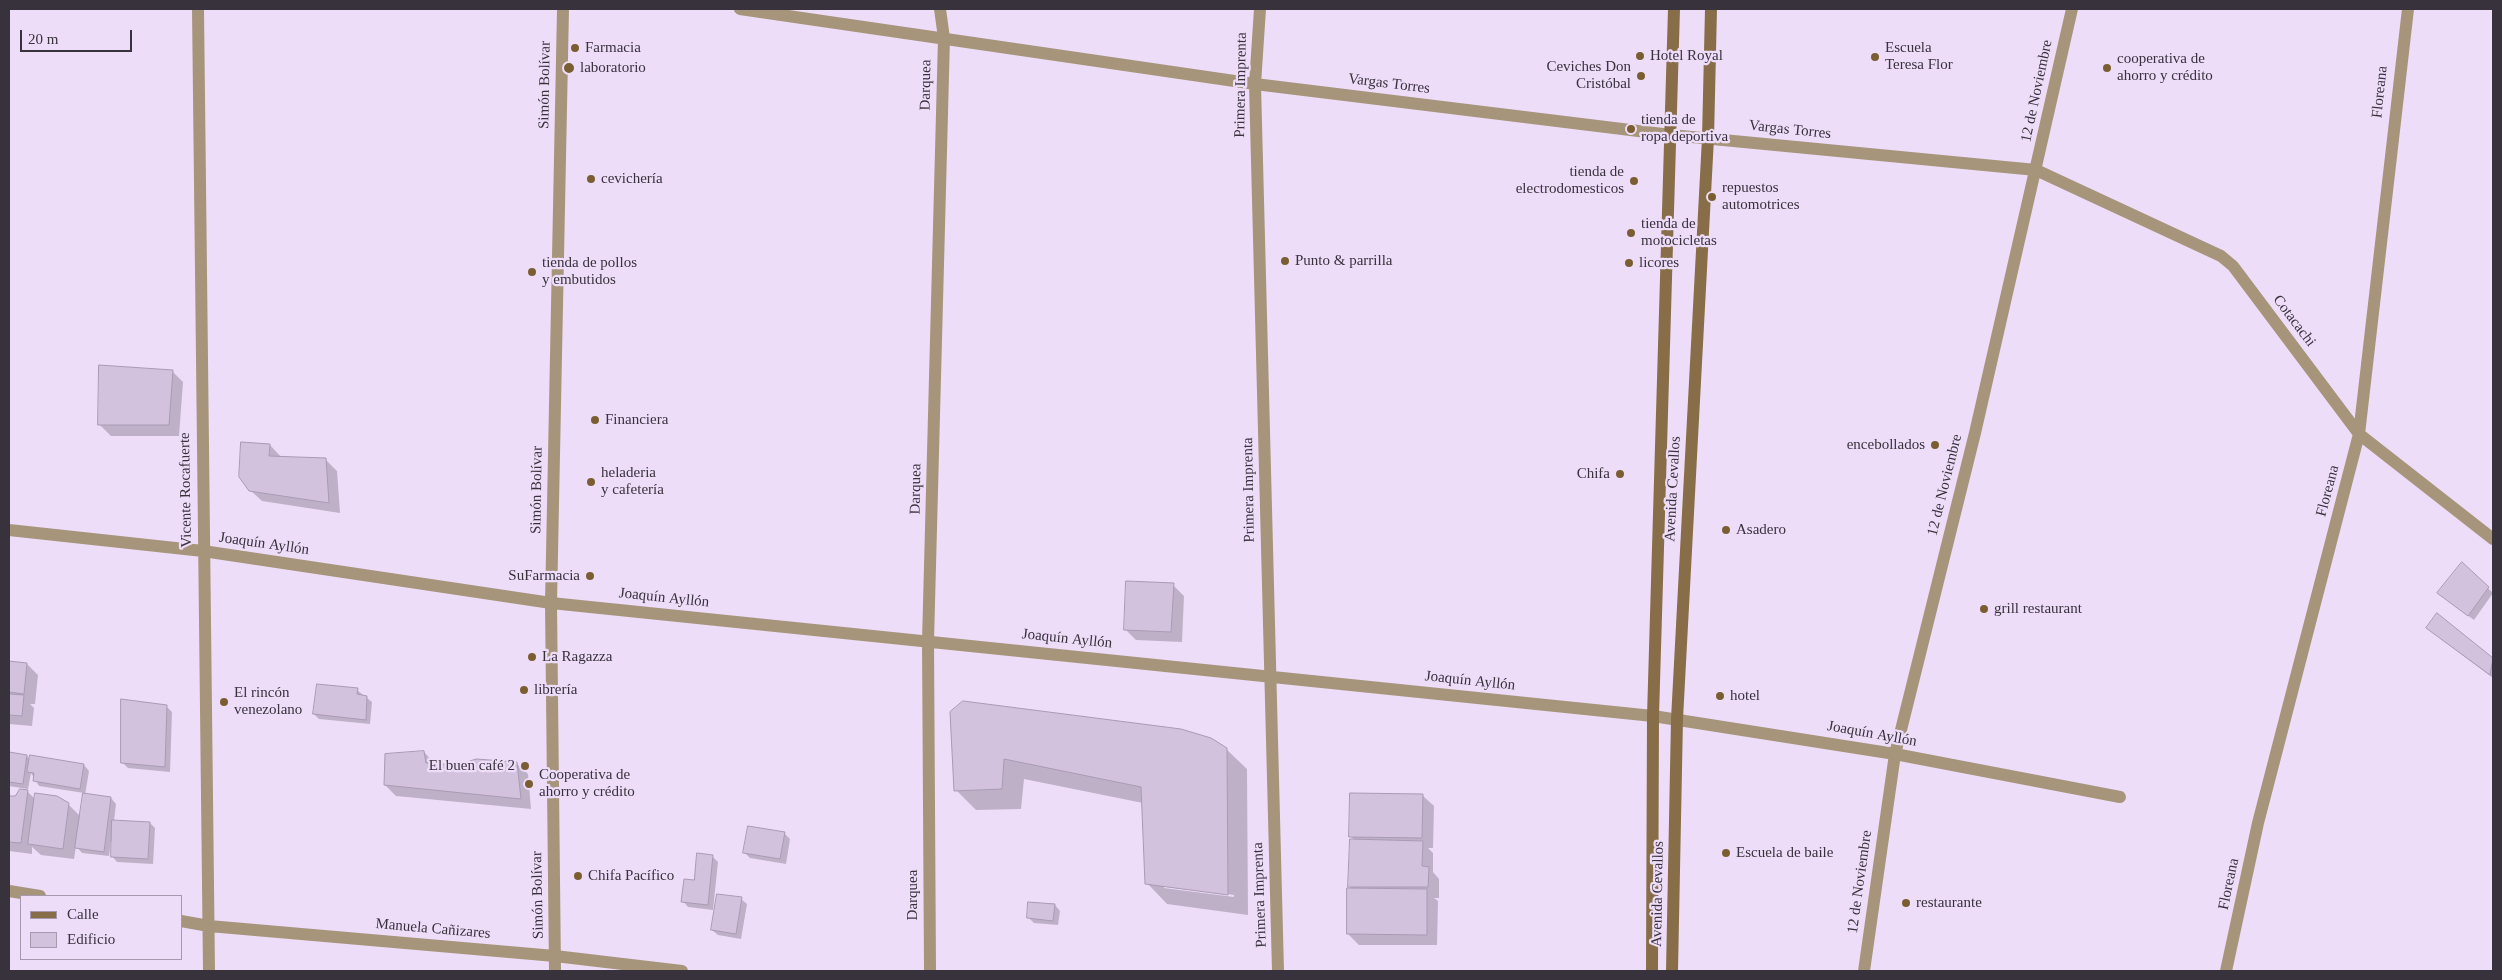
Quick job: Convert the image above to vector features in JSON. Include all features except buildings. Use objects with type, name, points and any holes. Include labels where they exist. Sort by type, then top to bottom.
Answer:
[{"type":"main road","name":"Avenida Cevallos","points":[[1652,971],[1653,716],[1674,9]]},
{"type":"main road","name":"Avenida Cevallos","points":[[1672,971],[1677,719],[1708,138],[1711,9]]},
{"type":"street","name":"Vicente Rocafuerte","points":[[198,9],[208,971]]},
{"type":"street","name":"Simón Bolívar","points":[[555,971],[551,602],[563,9]]},
{"type":"street","name":"Vargas Torres","points":[[740,9],[1255,84],[1671,135],[2036,170]]},
{"type":"street","name":"Darquea","points":[[930,971],[928,641],[944,38],[940,9]]},
{"type":"street","name":"Primera Imprenta","points":[[1260,9],[1255,84],[1278,971]]},
{"type":"street","name":"12 de Noviembre","points":[[1864,971],[1895,754],[1975,433],[2072,9]]},
{"type":"street","name":"Floreana","points":[[2226,971],[2258,824],[2359,434],[2408,9]]},
{"type":"street","name":"Cotacachi","points":[[2036,170],[2221,256],[2233,266],[2359,434],[2493,539]]},
{"type":"street","name":"Joaquín Ayllón","points":[[9,530],[203,551],[551,602],[1677,719],[1895,754],[2120,797]]},
{"type":"street","points":[[9,891],[34,895]]},
{"type":"street","name":"Manuela Cañizares","points":[[182,921],[209,926],[555,956],[682,971]]},
{"type":"place","name":"Farmacia","points":[[575,48]]},
{"type":"place","name":"Hotel Royal","points":[[1640,56]]},
{"type":"place","name":"Escuela Teresa Flor","points":[[1875,57]]},
{"type":"place","name":"laboratorio","points":[[569,68]]},
{"type":"place","name":"cooperativa de ahorro y crédito","points":[[2107,68]]},
{"type":"place","name":"Ceviches Don Cristóbal","points":[[1641,76]]},
{"type":"place","name":"tienda de ropa deportiva","points":[[1631,129]]},
{"type":"place","name":"cevichería","points":[[591,179]]},
{"type":"place","name":"tienda de electrodomesticos","points":[[1634,181]]},
{"type":"place","name":"repuestos automotrices","points":[[1712,197]]},
{"type":"place","name":"tienda de motocicletas","points":[[1631,233]]},
{"type":"place","name":"Punto & parrilla","points":[[1285,261]]},
{"type":"place","name":"licores","points":[[1629,263]]},
{"type":"place","name":"tienda de pollos y embutidos","points":[[532,272]]},
{"type":"place","name":"Financiera","points":[[595,420]]},
{"type":"place","name":"encebollados","points":[[1935,445]]},
{"type":"place","name":"Chifa","points":[[1620,474]]},
{"type":"place","name":"heladeria y cafetería","points":[[591,482]]},
{"type":"place","name":"Asadero","points":[[1726,530]]},
{"type":"place","name":"SuFarmacia","points":[[590,576]]},
{"type":"place","name":"grill restaurant","points":[[1984,609]]},
{"type":"place","name":"La Ragazza","points":[[532,657]]},
{"type":"place","name":"librería","points":[[524,690]]},
{"type":"place","name":"hotel","points":[[1720,696]]},
{"type":"place","name":"El rincón venezolano","points":[[224,702]]},
{"type":"place","name":"El buen café 2","points":[[525,766]]},
{"type":"place","name":"Cooperativa de ahorro y crédito","points":[[529,784]]},
{"type":"place","name":"Escuela de baile","points":[[1726,853]]},
{"type":"place","name":"Chifa Pacífico","points":[[578,876]]},
{"type":"place","name":"restaurante","points":[[1906,903]]}]
